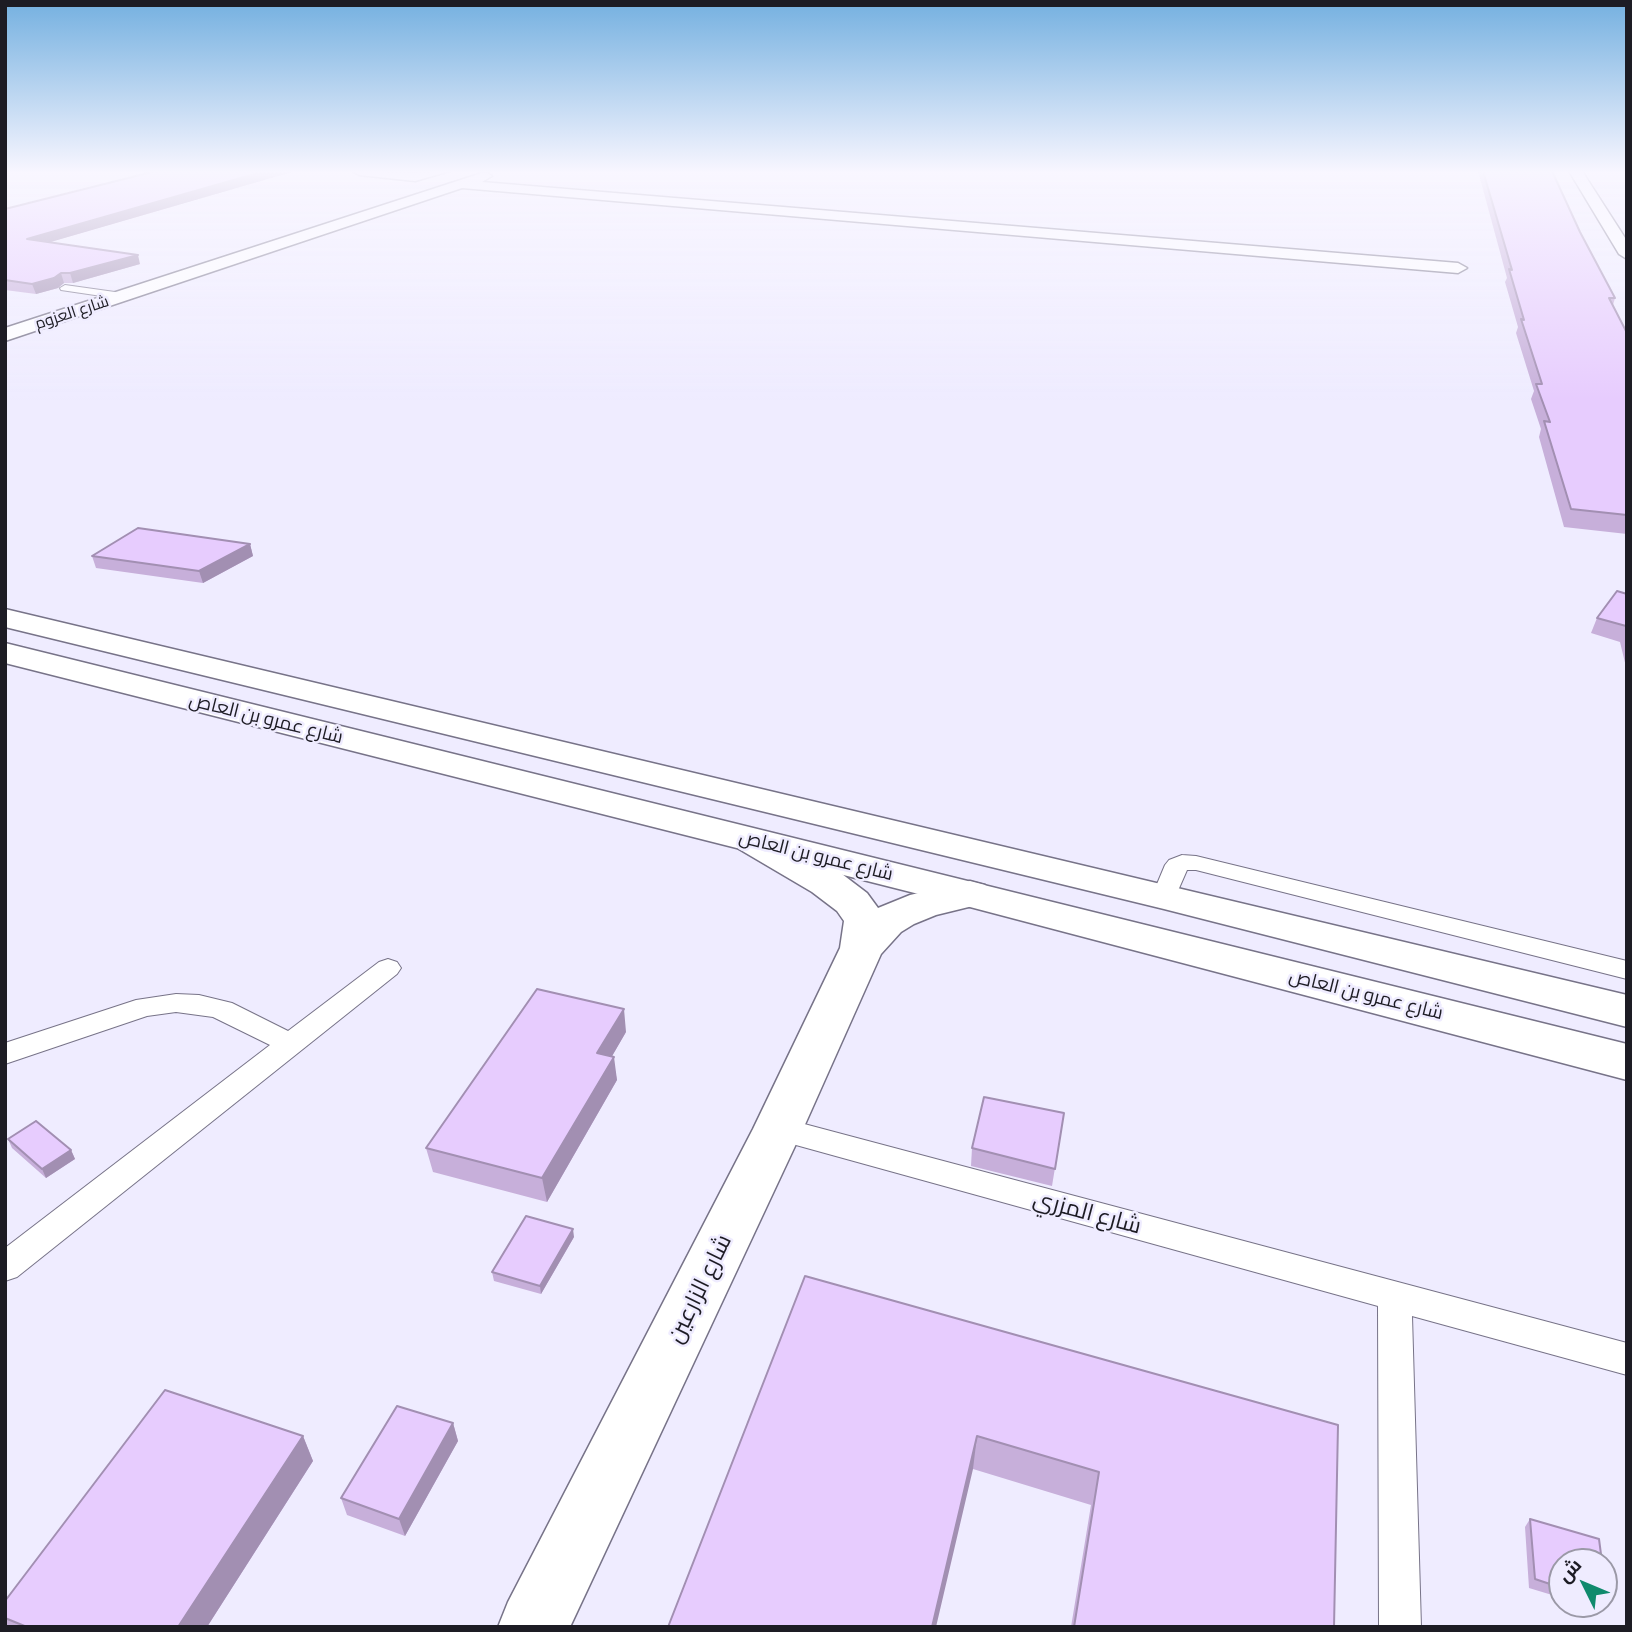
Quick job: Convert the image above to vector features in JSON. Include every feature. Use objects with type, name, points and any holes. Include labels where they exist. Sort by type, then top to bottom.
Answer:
[{"type":"street","name":"شارع العزوم","points":[[10,331],[269,247]]},
{"type":"street","points":[[1210,247],[1458,268]]},
{"type":"street","name":"شارع عمرو بن العاص","points":[[5,618],[1164,896],[1627,1011]]},
{"type":"street","name":"شارع عمرو بن العاص","points":[[5,653],[971,894],[1627,1062]]},
{"type":"street","name":"شارع الزارعين","points":[[753,841],[827,883],[852,902],[865,920],[862,948]]},
{"type":"street","name":"شارع الزارعين","points":[[533,1627],[778,1129],[862,948],[886,922],[899,914],[925,904],[971,894]]},
{"type":"lane","points":[[91,279],[60,290],[122,296]]},
{"type":"lane","points":[[1164,896],[1177,865],[1182,862],[1196,863],[1627,970]]},
{"type":"lane","points":[[5,1267],[388,968]]},
{"type":"lane","points":[[5,1054],[123,1014],[176,1003],[199,1004],[222,1010],[291,1044]]},
{"type":"lane","name":"شارع المزري","points":[[778,1129],[1627,1359]]},
{"type":"lane","points":[[1395,1297],[1400,1627]]},
{"type":"building","points":[[5,247],[84,247],[138,255],[61,273],[54,278],[32,284],[5,280]]},
{"type":"building","points":[[1505,247],[1588,247],[1615,298],[1609,298],[1627,333],[1627,515],[1571,509],[1544,421],[1550,422],[1536,384],[1542,384],[1521,319],[1524,320],[1509,269],[1512,270]]},
{"type":"building","points":[[138,528],[250,544],[199,571],[92,556]]},
{"type":"building","points":[[1617,591],[1627,594],[1627,630],[1626,626],[1597,618]]},
{"type":"building","points":[[537,989],[624,1009],[597,1053],[614,1057],[542,1178],[426,1148]]},
{"type":"building","points":[[984,1097],[1064,1113],[1055,1169],[972,1148]]},
{"type":"building","points":[[36,1121],[71,1150],[42,1169],[8,1139]]},
{"type":"building","points":[[526,1216],[573,1229],[540,1286],[492,1272]]},
{"type":"building","points":[[805,1276],[1338,1425],[1334,1627],[1074,1627],[1099,1472],[977,1436],[932,1627],[668,1627]]},
{"type":"building","points":[[165,1390],[303,1436],[178,1627],[27,1627],[5,1618],[5,1601]]},
{"type":"building","points":[[397,1406],[453,1423],[399,1519],[341,1498]]},
{"type":"building","points":[[1530,1519],[1599,1539],[1600,1548],[1548,1548],[1548,1583],[1535,1579]]}]
